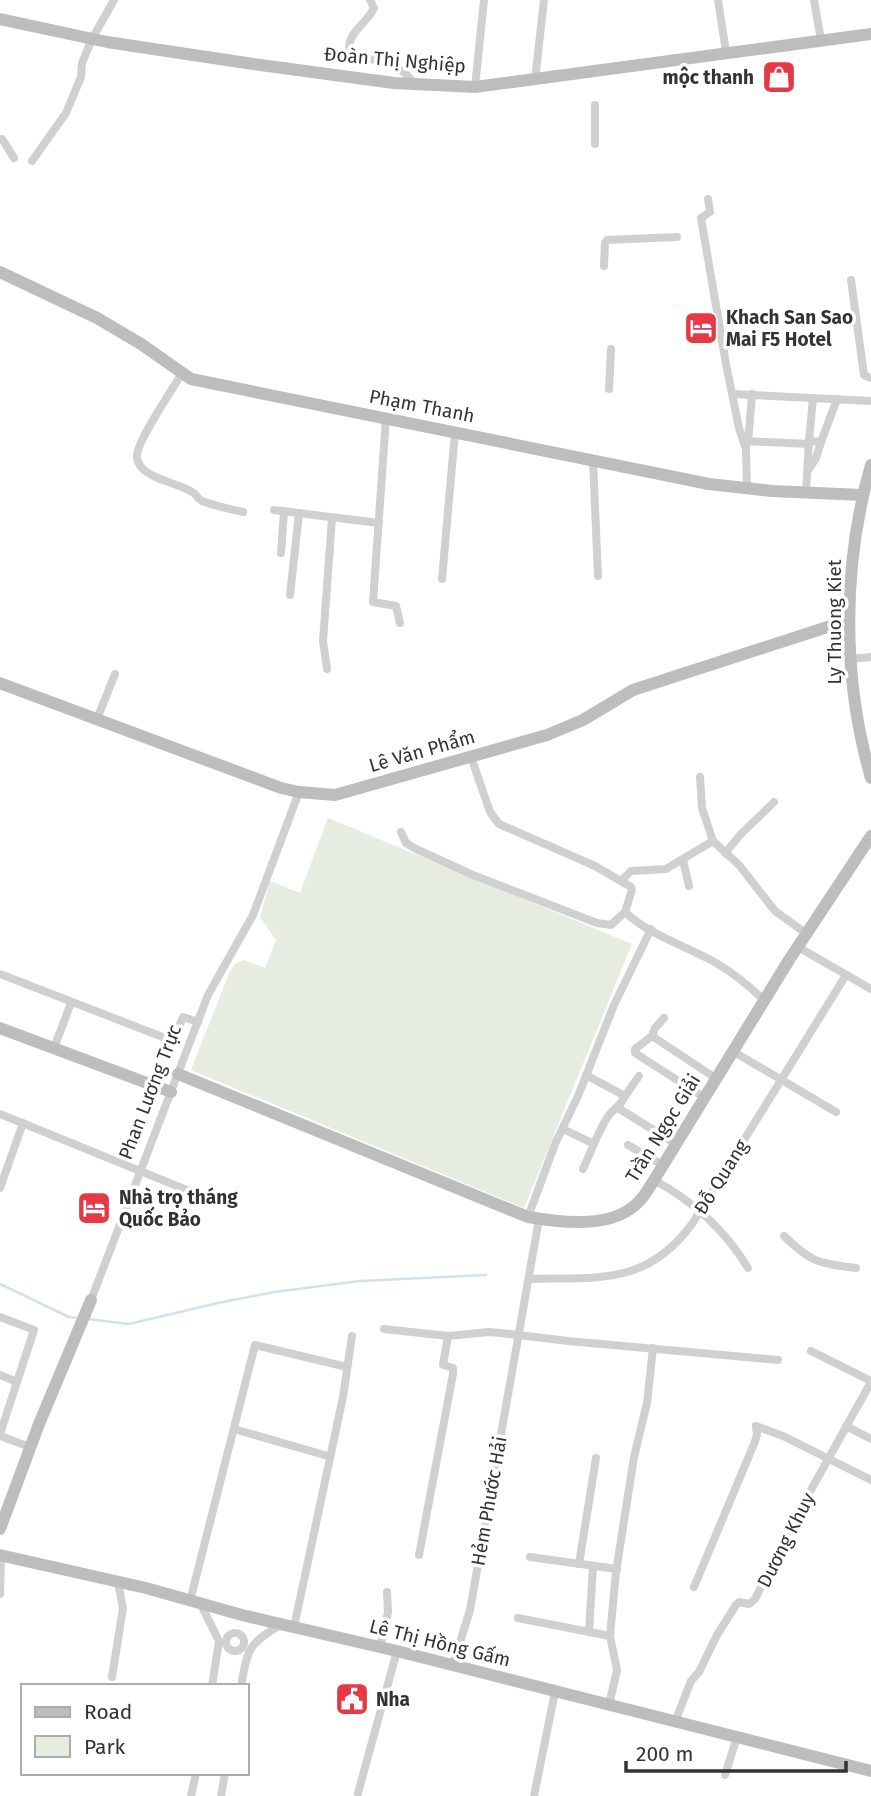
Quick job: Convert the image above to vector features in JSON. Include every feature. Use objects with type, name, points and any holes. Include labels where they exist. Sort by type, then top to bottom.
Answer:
[{"type":"street","points":[[32,161],[66,113],[81,77],[82,63],[92,39],[114,0]]},
{"type":"street","points":[[370,0],[374,8],[351,38],[349,47],[361,56],[410,75],[414,84]]},
{"type":"street","points":[[475,87],[484,0]]},
{"type":"street","points":[[535,80],[544,0]]},
{"type":"street","points":[[718,0],[726,52]]},
{"type":"street","points":[[814,0],[821,40]]},
{"type":"street","name":"Đoàn Thị Nghiệp","points":[[0,19],[92,39],[253,64],[414,84],[475,87],[871,34]]},
{"type":"street","points":[[595,105],[595,144]]},
{"type":"street","points":[[2,139],[14,158]]},
{"type":"street","points":[[708,199],[710,212],[701,218],[726,364],[746,444]]},
{"type":"street","points":[[604,265],[607,240],[677,237]]},
{"type":"street","name":"Phạm Thanh","points":[[0,272],[97,318],[191,379],[709,484],[772,491],[862,495]]},
{"type":"street","points":[[851,279],[864,375],[871,378]]},
{"type":"street","points":[[609,389],[611,349]]},
{"type":"street","points":[[182,373],[148,430],[137,460],[156,477],[194,494],[198,500],[243,512]]},
{"type":"street","points":[[733,394],[871,401]]},
{"type":"street","points":[[747,488],[746,444],[752,394]]},
{"type":"street","points":[[806,491],[813,398]]},
{"type":"street","points":[[809,469],[816,458],[837,399]]},
{"type":"street","points":[[386,418],[373,602],[394,605],[400,623]]},
{"type":"street","points":[[442,579],[455,432]]},
{"type":"street","points":[[746,444],[821,442]]},
{"type":"street","points":[[593,460],[598,576]]},
{"type":"street","name":"Ly Thuong Kiet","points":[[871,465],[862,495],[853,551],[849,620],[856,715],[871,778]]},
{"type":"street","points":[[281,553],[279,510],[379,523]]},
{"type":"street","points":[[290,595],[299,513]]},
{"type":"street","points":[[327,669],[324,635],[332,518]]},
{"type":"street","name":"Lê Văn Phẩm","points":[[0,683],[281,788],[335,795],[555,732],[583,720],[633,690],[849,620]]},
{"type":"street","points":[[852,659],[871,657]]},
{"type":"street","points":[[97,719],[115,674]]},
{"type":"street","points":[[401,832],[406,843],[416,849],[473,875],[597,923],[611,925],[625,912],[632,890],[621,881],[595,866],[499,824],[490,812],[471,757]]},
{"type":"street","points":[[700,776],[702,808],[713,841],[744,870],[775,911],[807,934]]},
{"type":"street","name":"Phan Lương Trực","points":[[0,1529],[216,977],[245,933],[299,792]]},
{"type":"street","points":[[725,853],[774,802]]},
{"type":"street","name":"Trần Ngọc Giải","points":[[178,1074],[533,1218],[610,1218],[631,1209],[654,1180],[798,947],[871,836]]},
{"type":"street","points":[[621,881],[631,871],[666,869],[713,841]]},
{"type":"street","points":[[683,860],[689,886]]},
{"type":"street","points":[[625,912],[651,929],[723,966],[765,1001]]},
{"type":"street","name":"Hẻm Phước Hải","points":[[453,1665],[470,1610],[529,1279],[533,1218],[563,1129],[614,1005],[651,929]]},
{"type":"street","points":[[798,947],[871,989]]},
{"type":"street","points":[[0,975],[173,1041],[183,1017],[198,1022]]},
{"type":"street","name":"Đỗ Quang","points":[[529,1279],[604,1276],[638,1270],[672,1248],[700,1211],[846,975]]},
{"type":"street","points":[[54,1048],[71,1003]]},
{"type":"street","points":[[664,1018],[652,1036],[635,1049],[635,1053],[705,1098]]},
{"type":"street","points":[[0,1028],[171,1092]]},
{"type":"street","points":[[652,1036],[717,1079]]},
{"type":"street","points":[[734,1052],[836,1112]]},
{"type":"street","points":[[586,1075],[625,1097]]},
{"type":"street","points":[[583,1170],[609,1115],[618,1108],[639,1076]]},
{"type":"street","points":[[618,1108],[676,1144]]},
{"type":"street","points":[[0,1114],[204,1197]]},
{"type":"street","points":[[0,1188],[23,1123]]},
{"type":"street","points":[[563,1129],[594,1144]]},
{"type":"street","points":[[628,1145],[663,1165]]},
{"type":"street","points":[[654,1180],[700,1211],[734,1247],[748,1268]]},
{"type":"street","points":[[785,1236],[810,1258],[825,1264],[856,1268]]},
{"type":"street","points":[[0,1317],[34,1330],[2,1421],[1,1436],[30,1447]]},
{"type":"street","points":[[384,1329],[447,1336],[489,1332],[778,1360]]},
{"type":"street","points":[[241,1684],[248,1652],[256,1641],[288,1625],[328,1456],[352,1336]]},
{"type":"street","points":[[419,1555],[453,1374],[453,1368],[443,1365],[447,1336]]},
{"type":"street","points":[[248,1652],[212,1623],[195,1603],[255,1345],[347,1367]]},
{"type":"street","points":[[608,1705],[617,1671],[610,1636],[617,1569],[634,1457],[647,1403],[653,1348]]},
{"type":"street","points":[[811,1351],[871,1381]]},
{"type":"street","points":[[0,1375],[17,1382]]},
{"type":"street","name":"Dương Khuy","points":[[675,1722],[691,1681],[699,1672],[717,1635],[736,1605],[739,1602],[749,1604],[755,1599],[791,1526],[871,1381]]},
{"type":"street","points":[[694,1587],[754,1444],[756,1426],[783,1436],[871,1480]]},
{"type":"street","points":[[846,1426],[871,1439]]},
{"type":"street","points":[[234,1429],[328,1456]]},
{"type":"street","points":[[579,1563],[596,1458]]},
{"type":"street","points":[[0,1555],[0,1594]]},
{"type":"street","name":"Lê Thị Hồng Gấm","points":[[0,1555],[397,1651],[871,1771]]},
{"type":"street","points":[[530,1557],[617,1569]]},
{"type":"street","points":[[589,1632],[593,1566]]},
{"type":"street","points":[[113,1676],[123,1608],[118,1583]]},
{"type":"street","points":[[380,1647],[388,1612],[387,1592]]},
{"type":"street","points":[[240,1615],[227,1646],[242,1656],[245,1666]]},
{"type":"street","points":[[518,1618],[610,1636]]},
{"type":"street","points":[[217,1658],[223,1652],[242,1648],[232,1639]]},
{"type":"street","points":[[212,1684],[217,1658],[232,1639]]},
{"type":"street","points":[[358,1793],[397,1651]]},
{"type":"street","points":[[534,1796],[555,1692]]},
{"type":"street","points":[[725,1775],[737,1737]]},
{"type":"street","points":[[191,1796],[196,1775]]},
{"type":"street","points":[[221,1796],[225,1775]]},
{"type":"green space","points":[[328,818],[632,944],[524,1208],[191,1070],[230,971],[236,963],[244,960],[265,968],[276,940],[260,917],[270,881],[300,893]]},
{"type":"waterway","points":[[88,1319],[129,1324],[274,1292],[360,1281],[486,1275]]},
{"type":"waterway","points":[[0,1284],[69,1317],[77,1318]]},
{"type":"place","name":"mộc thanh","points":[[779,77]]},
{"type":"place","name":"Khach San Sao Mai F5 Hotel","points":[[701,328]]},
{"type":"place","name":"Nhà trọ tháng Quốc Bảo","points":[[94,1208]]},
{"type":"place","name":"Nha","points":[[352,1699]]}]
